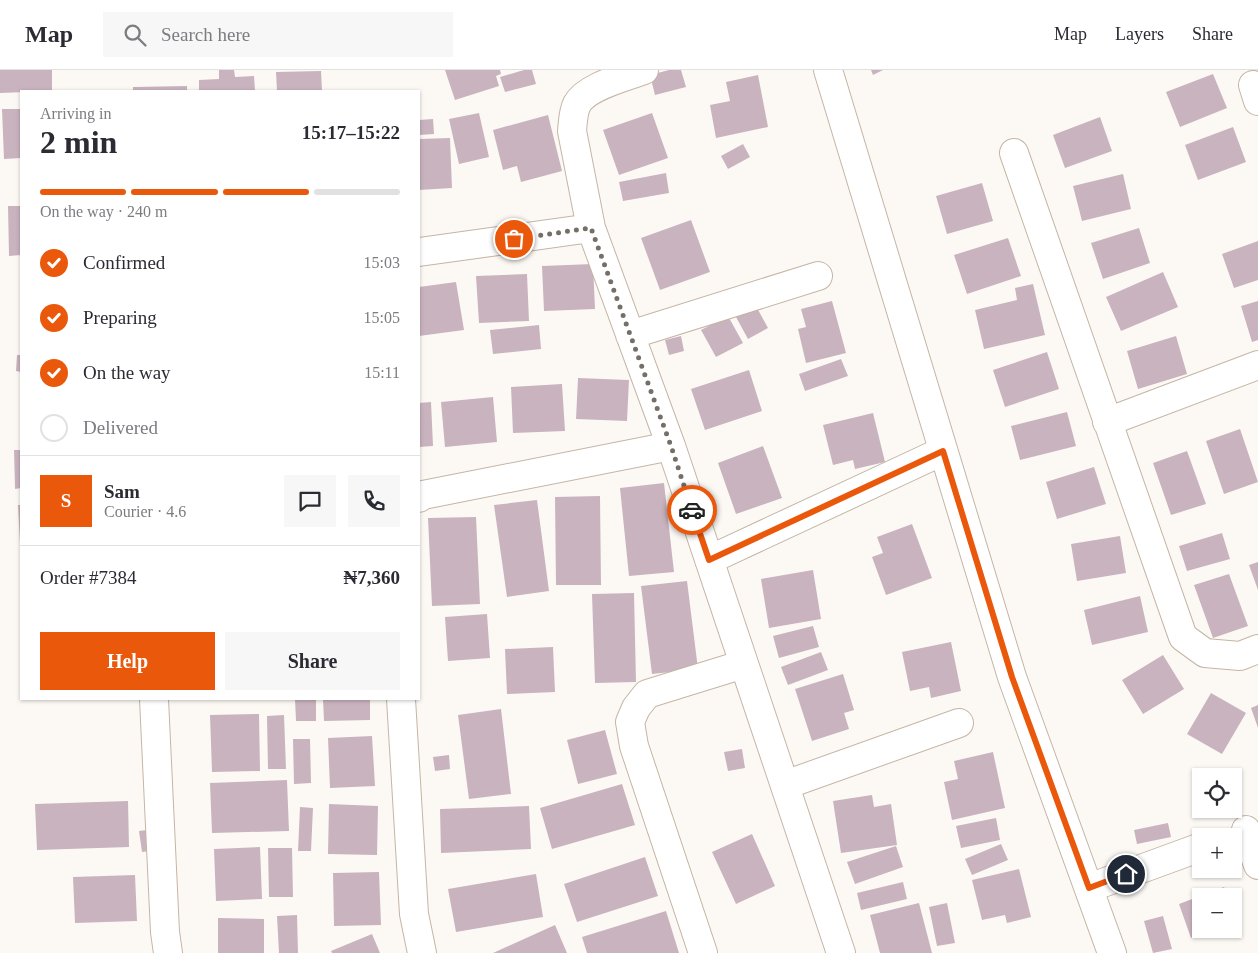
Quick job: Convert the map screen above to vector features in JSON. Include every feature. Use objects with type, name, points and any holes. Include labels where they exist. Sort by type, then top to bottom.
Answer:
[{"type":"street","points":[[644,70],[588,91],[578,103],[573,115],[572,131],[591,228],[671,446],[841,953]]},
{"type":"street","points":[[828,70],[1012,677],[1112,953]]},
{"type":"street","points":[[1014,153],[1183,637],[1205,653],[1240,656],[1258,649]]},
{"type":"street","points":[[420,252],[591,228]]},
{"type":"street","points":[[630,334],[818,276]]},
{"type":"street","points":[[1107,422],[1258,365]]},
{"type":"street","points":[[420,497],[423,495],[671,446]]},
{"type":"street","points":[[709,560],[943,451]]},
{"type":"street","points":[[703,953],[634,746],[630,722],[636,708],[646,694],[744,664]]},
{"type":"street","points":[[154,700],[165,932],[168,953]]},
{"type":"street","points":[[401,700],[414,914],[422,953]]},
{"type":"street","points":[[785,785],[959,723]]},
{"type":"street","points":[[1245,831],[1258,865]]},
{"type":"street","points":[[1089,888],[1192,850]]},
{"type":"building","points":[[0,70],[52,70],[52,90],[20,90],[20,92],[0,93]]},
{"type":"building","points":[[219,70],[234,70],[235,77],[254,76],[255,90],[199,90],[199,80],[219,79]]},
{"type":"building","points":[[445,70],[500,70],[501,74],[496,76],[499,86],[455,100]]},
{"type":"building","points":[[524,70],[532,70],[536,84],[505,92],[500,77]]},
{"type":"building","points":[[669,70],[681,70],[686,87],[655,95],[650,75]]},
{"type":"building","points":[[871,70],[883,70],[873,75]]},
{"type":"building","points":[[321,71],[322,90],[277,90],[276,72]]},
{"type":"building","points":[[1213,74],[1227,108],[1180,127],[1166,92]]},
{"type":"building","points":[[758,75],[768,127],[716,138],[710,105],[730,101],[726,82]]},
{"type":"building","points":[[187,86],[187,90],[133,90],[133,87]]},
{"type":"building","points":[[2,109],[20,109],[20,158],[4,159]]},
{"type":"building","points":[[479,113],[489,157],[459,164],[449,119]]},
{"type":"building","points":[[652,113],[668,158],[619,175],[603,130]]},
{"type":"building","points":[[548,115],[562,171],[521,182],[517,166],[503,170],[493,130]]},
{"type":"building","points":[[1100,117],[1112,151],[1065,168],[1053,135]]},
{"type":"building","points":[[433,119],[434,134],[420,135],[420,120]]},
{"type":"building","points":[[1233,127],[1246,162],[1198,180],[1185,145]]},
{"type":"building","points":[[450,138],[452,188],[420,190],[420,139]]},
{"type":"building","points":[[743,144],[750,157],[728,169],[721,156]]},
{"type":"building","points":[[666,173],[669,193],[623,201],[619,182]]},
{"type":"building","points":[[1123,174],[1131,209],[1082,221],[1073,186]]},
{"type":"building","points":[[982,183],[993,221],[947,234],[936,196]]},
{"type":"building","points":[[8,206],[20,206],[20,255],[9,256]]},
{"type":"building","points":[[691,220],[710,272],[660,290],[641,238]]},
{"type":"building","points":[[1139,228],[1150,263],[1103,279],[1091,243]]},
{"type":"building","points":[[1008,238],[1021,276],[967,294],[954,255]]},
{"type":"building","points":[[1258,241],[1258,280],[1234,288],[1222,254]]},
{"type":"building","points":[[593,264],[595,309],[544,311],[542,266]]},
{"type":"building","points":[[1163,272],[1178,307],[1121,331],[1106,297]]},
{"type":"building","points":[[527,274],[529,321],[479,323],[476,276]]},
{"type":"building","points":[[456,282],[464,330],[420,336],[420,287]]},
{"type":"building","points":[[1033,284],[1045,335],[984,349],[975,310],[1017,300],[1015,288]]},
{"type":"building","points":[[832,301],[846,353],[806,363],[798,329],[806,327],[801,309]]},
{"type":"building","points":[[1258,301],[1258,340],[1252,342],[1241,306]]},
{"type":"building","points":[[756,306],[768,328],[748,339],[736,317]]},
{"type":"building","points":[[728,316],[743,343],[716,357],[701,330]]},
{"type":"building","points":[[539,325],[541,349],[493,354],[490,330]]},
{"type":"building","points":[[681,336],[684,351],[669,355],[665,340]]},
{"type":"building","points":[[1176,336],[1187,374],[1138,389],[1127,351]]},
{"type":"building","points":[[1047,352],[1059,389],[1005,407],[993,370]]},
{"type":"building","points":[[17,355],[20,355],[20,372],[16,371]]},
{"type":"building","points":[[841,359],[848,376],[805,391],[799,374]]},
{"type":"building","points":[[749,370],[762,411],[705,430],[691,389]]},
{"type":"building","points":[[578,378],[629,380],[627,421],[576,419]]},
{"type":"building","points":[[562,384],[565,431],[513,433],[511,387]]},
{"type":"building","points":[[493,397],[497,442],[445,447],[441,402]]},
{"type":"building","points":[[431,402],[433,446],[420,447],[420,403]]},
{"type":"building","points":[[1067,412],[1076,446],[1020,460],[1011,426]]},
{"type":"building","points":[[873,413],[885,462],[855,469],[853,460],[833,465],[823,425]]},
{"type":"building","points":[[1240,429],[1258,482],[1224,494],[1206,441]]},
{"type":"building","points":[[763,446],[782,498],[736,514],[718,463]]},
{"type":"building","points":[[14,450],[20,450],[20,488],[15,489]]},
{"type":"building","points":[[1187,451],[1206,504],[1171,515],[1153,463]]},
{"type":"building","points":[[1094,467],[1106,504],[1057,519],[1046,482]]},
{"type":"building","points":[[664,483],[674,572],[629,576],[620,488]]},
{"type":"building","points":[[600,496],[601,585],[556,585],[555,497]]},
{"type":"building","points":[[537,500],[549,591],[507,597],[494,505]]},
{"type":"building","points":[[18,505],[20,505],[20,543]]},
{"type":"building","points":[[476,517],[480,604],[432,606],[428,518]]},
{"type":"building","points":[[912,524],[932,578],[886,595],[872,557],[883,553],[877,537]]},
{"type":"building","points":[[1222,533],[1230,559],[1187,571],[1179,546]]},
{"type":"building","points":[[1120,536],[1126,573],[1077,581],[1071,544]]},
{"type":"building","points":[[1258,562],[1258,590],[1249,565]]},
{"type":"building","points":[[813,570],[821,619],[769,628],[761,579]]},
{"type":"building","points":[[1229,574],[1248,626],[1213,638],[1194,585]]},
{"type":"building","points":[[687,581],[698,669],[652,674],[641,586]]},
{"type":"building","points":[[634,593],[636,682],[595,683],[592,594]]},
{"type":"building","points":[[1140,596],[1148,632],[1092,645],[1084,610]]},
{"type":"building","points":[[487,614],[490,658],[448,661],[445,617]]},
{"type":"building","points":[[813,626],[819,647],[779,658],[773,636]]},
{"type":"building","points":[[951,642],[961,691],[931,698],[929,687],[910,691],[902,652]]},
{"type":"building","points":[[553,647],[555,692],[507,694],[505,649]]},
{"type":"building","points":[[821,652],[828,670],[788,685],[781,667]]},
{"type":"building","points":[[1163,655],[1184,689],[1143,714],[1122,680]]},
{"type":"building","points":[[843,674],[854,710],[844,713],[849,729],[812,741],[795,689]]},
{"type":"building","points":[[1211,693],[1246,713],[1222,754],[1187,734]]},
{"type":"building","points":[[295,700],[316,700],[316,721],[296,721]]},
{"type":"building","points":[[323,700],[370,700],[370,720],[324,721]]},
{"type":"building","points":[[1258,705],[1258,728],[1251,708]]},
{"type":"building","points":[[501,709],[511,794],[469,799],[458,715]]},
{"type":"building","points":[[259,714],[260,771],[212,772],[210,715]]},
{"type":"building","points":[[284,715],[286,769],[268,769],[267,716]]},
{"type":"building","points":[[605,730],[617,774],[578,784],[567,740]]},
{"type":"building","points":[[372,736],[375,786],[330,788],[328,738]]},
{"type":"building","points":[[293,739],[310,739],[311,783],[294,784]]},
{"type":"building","points":[[742,749],[745,768],[728,771],[724,752]]},
{"type":"building","points":[[993,752],[1005,808],[952,820],[944,782],[958,779],[954,761]]},
{"type":"building","points":[[449,755],[450,769],[435,771],[433,757]]},
{"type":"building","points":[[287,780],[289,831],[212,833],[210,783]]},
{"type":"building","points":[[622,784],[635,825],[552,849],[540,808]]},
{"type":"building","points":[[872,795],[874,807],[891,804],[897,845],[841,853],[833,801]]},
{"type":"building","points":[[128,801],[129,847],[37,850],[35,804]]},
{"type":"building","points":[[329,804],[378,806],[377,855],[328,854]]},
{"type":"building","points":[[529,806],[531,849],[441,853],[440,809]]},
{"type":"building","points":[[300,807],[313,808],[311,851],[298,851]]},
{"type":"building","points":[[996,818],[1000,840],[961,848],[956,826]]},
{"type":"building","points":[[1168,823],[1171,837],[1137,844],[1134,830]]},
{"type":"building","points":[[155,829],[158,850],[142,852],[139,831]]},
{"type":"building","points":[[752,834],[775,886],[736,904],[712,852]]},
{"type":"building","points":[[1001,844],[1008,860],[972,875],[965,859]]},
{"type":"building","points":[[896,846],[903,867],[855,884],[847,862]]},
{"type":"building","points":[[260,847],[262,899],[216,901],[214,849]]},
{"type":"building","points":[[268,848],[292,848],[293,897],[269,897]]},
{"type":"building","points":[[645,857],[658,896],[577,922],[564,884]]},
{"type":"building","points":[[1019,869],[1031,917],[1007,923],[1005,915],[982,920],[972,880]]},
{"type":"building","points":[[379,872],[381,925],[334,926],[333,873]]},
{"type":"building","points":[[536,874],[543,917],[456,932],[448,889]]},
{"type":"building","points":[[135,875],[137,921],[75,923],[73,877]]},
{"type":"building","points":[[903,882],[907,899],[861,910],[857,893]]},
{"type":"building","points":[[1192,899],[1192,938],[1191,938],[1179,904]]},
{"type":"building","points":[[919,903],[932,953],[880,953],[870,915]]},
{"type":"building","points":[[947,903],[955,943],[937,946],[929,907]]},
{"type":"building","points":[[666,911],[679,953],[587,953],[582,937]]},
{"type":"building","points":[[297,915],[298,953],[279,953],[277,916]]},
{"type":"building","points":[[1163,916],[1172,949],[1153,953],[1144,921]]},
{"type":"building","points":[[218,918],[264,919],[264,953],[218,953]]},
{"type":"building","points":[[555,925],[567,953],[493,953]]},
{"type":"building","points":[[372,934],[380,953],[332,953],[331,951]]},
{"type":"way so far","points":[[514,239],[591,228],[671,446],[692,510]]},
{"type":"route","points":[[692,510],[709,560],[943,451],[1012,677],[1089,888],[1126,874]]}]
